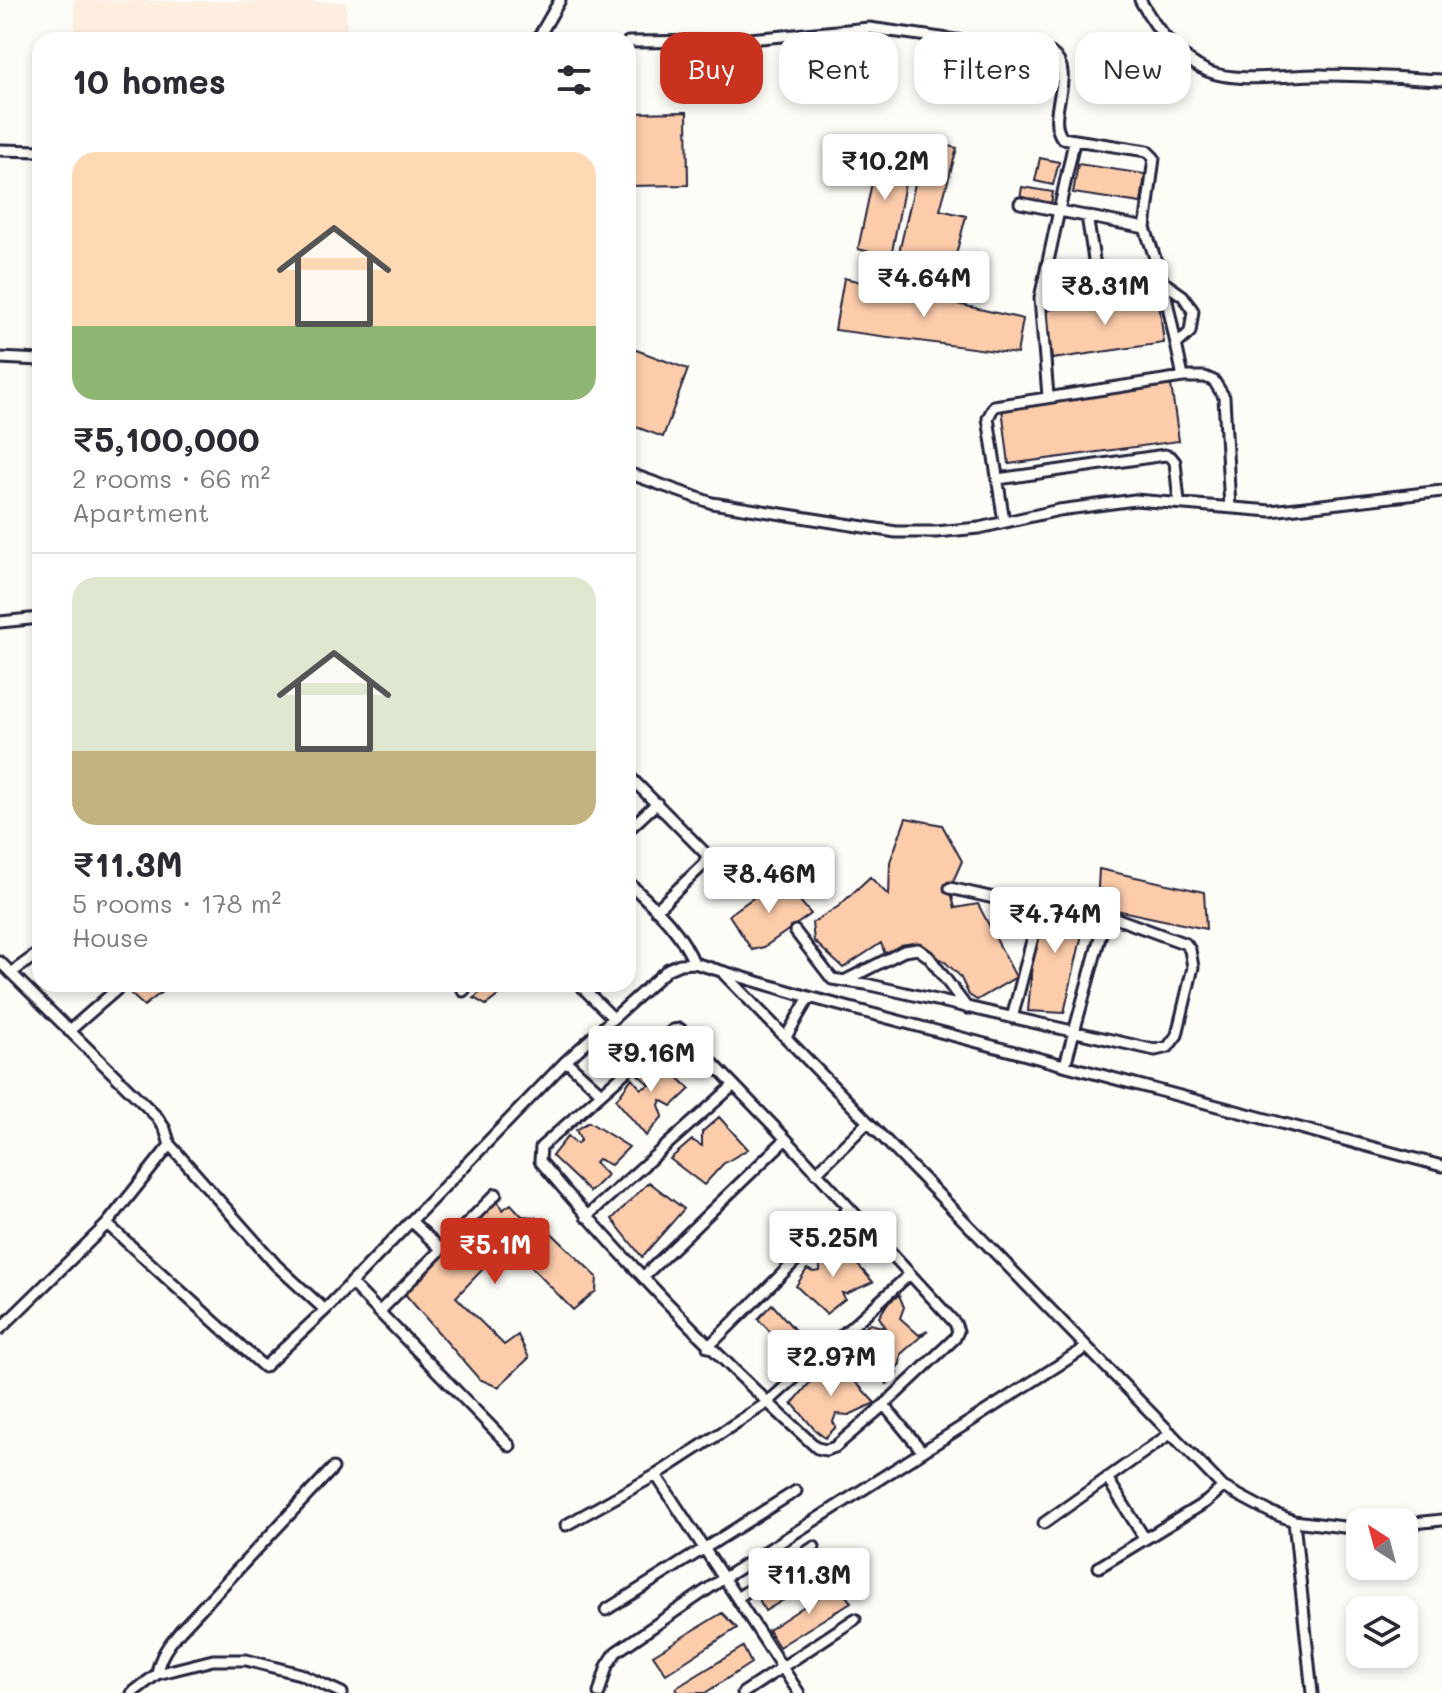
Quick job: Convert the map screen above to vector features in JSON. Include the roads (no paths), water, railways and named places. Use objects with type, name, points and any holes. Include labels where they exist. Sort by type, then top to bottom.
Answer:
[{"type":"lane","points":[[542,32],[560,0]]},
{"type":"lane","points":[[1140,0],[1171,43],[1193,64],[1212,73],[1442,80]]},
{"type":"lane","points":[[636,42],[728,41],[869,28],[1051,53],[1061,70],[1057,133],[1074,142],[1152,154],[1154,165],[1145,228],[1163,282],[1183,377]]},
{"type":"lane","points":[[1048,396],[1040,298],[1074,142]]},
{"type":"lane","points":[[0,150],[32,151]]},
{"type":"lane","points":[[1020,203],[1145,228]]},
{"type":"lane","points":[[1087,216],[1099,291]]},
{"type":"lane","points":[[1040,298],[1163,282],[1183,296],[1193,311],[1190,332],[1176,345]]},
{"type":"lane","points":[[0,358],[32,360]]},
{"type":"lane","points":[[1004,522],[990,411],[998,403],[1183,377],[1205,377],[1214,381],[1224,397],[1230,508]]},
{"type":"lane","points":[[998,479],[1165,455],[1175,462],[1179,502]]},
{"type":"lane","points":[[636,476],[712,503],[896,532],[936,532],[1135,500],[1271,511],[1442,491]]},
{"type":"lane","points":[[0,622],[32,619]]},
{"type":"lane","points":[[636,783],[703,849],[707,860],[656,910]]},
{"type":"lane","points":[[636,823],[657,803]]},
{"type":"lane","points":[[950,888],[1029,906],[1036,914],[1012,1018]]},
{"type":"lane","points":[[636,890],[680,936],[694,963]]},
{"type":"lane","points":[[795,931],[832,979],[967,1008],[1076,1033],[1155,1050],[1168,1047],[1177,1035],[1193,967],[1186,944],[1118,919],[1107,922],[1103,926],[1076,1033],[1065,1065]]},
{"type":"lane","points":[[844,981],[904,951],[918,949],[929,957],[967,1008]]},
{"type":"lane","points":[[11,973],[32,958]]},
{"type":"lane","points":[[0,962],[157,1117],[170,1145],[276,1265],[325,1310]]},
{"type":"lane","points":[[107,1224],[264,1367],[325,1310],[566,1061],[668,969],[694,963],[809,997],[1442,1166]]},
{"type":"lane","points":[[721,972],[1223,1487],[1294,1521],[1346,1527]]},
{"type":"lane","points":[[69,1031],[114,992]]},
{"type":"lane","points":[[587,992],[613,1018]]},
{"type":"lane","points":[[786,1037],[809,997]]},
{"type":"lane","points":[[680,1029],[955,1323],[958,1331],[955,1338],[835,1447],[826,1450],[817,1448],[708,1347],[586,1217],[540,1161],[541,1147],[600,1092],[673,1030],[680,1029]]},
{"type":"lane","points":[[566,1061],[600,1092]]},
{"type":"lane","points":[[586,1217],[734,1085]]},
{"type":"lane","points":[[816,1173],[868,1122]]},
{"type":"lane","points":[[643,1277],[786,1139]]},
{"type":"lane","points":[[0,1329],[107,1224],[170,1145]]},
{"type":"lane","points":[[379,1312],[496,1194]]},
{"type":"lane","points":[[708,1347],[849,1208]]},
{"type":"lane","points":[[411,1221],[441,1249]]},
{"type":"lane","points":[[566,1525],[656,1475],[767,1403],[910,1274]]},
{"type":"lane","points":[[351,1283],[510,1446]]},
{"type":"lane","points":[[599,1693],[607,1666],[616,1652],[724,1578],[1087,1347]]},
{"type":"lane","points":[[884,1405],[922,1451]]},
{"type":"lane","points":[[1044,1523],[1171,1433]]},
{"type":"lane","points":[[157,1674],[167,1647],[180,1631],[333,1468]]},
{"type":"lane","points":[[656,1475],[799,1693]]},
{"type":"lane","points":[[1107,1478],[1145,1539]]},
{"type":"lane","points":[[1099,1567],[1206,1502],[1223,1487]]},
{"type":"lane","points":[[606,1610],[796,1491]]},
{"type":"lane","points":[[1418,1523],[1442,1520]]},
{"type":"lane","points":[[1294,1521],[1312,1693]]},
{"type":"lane","points":[[737,1598],[814,1547]]},
{"type":"lane","points":[[743,1693],[855,1619]]},
{"type":"lane","points":[[132,1693],[157,1674],[213,1660],[246,1660],[300,1674],[342,1693]]}]
